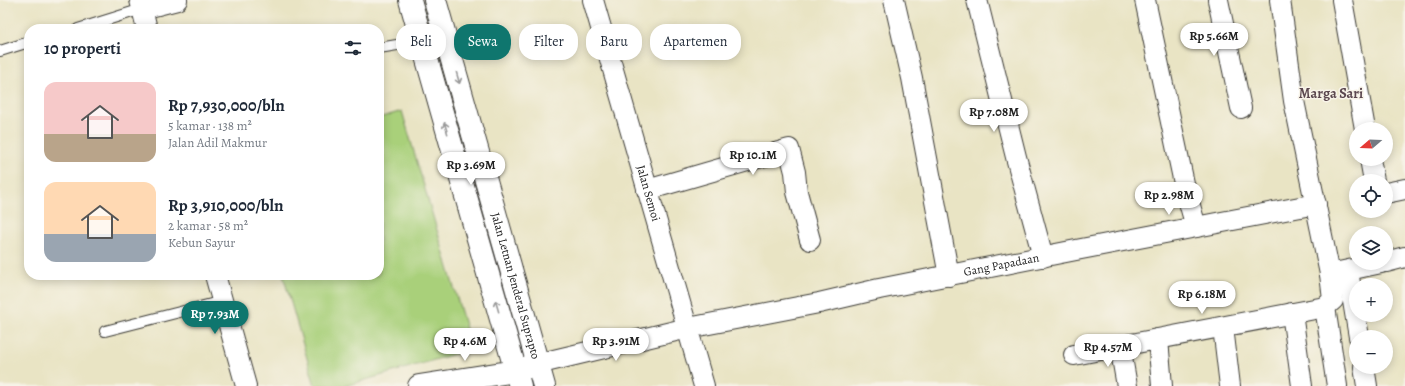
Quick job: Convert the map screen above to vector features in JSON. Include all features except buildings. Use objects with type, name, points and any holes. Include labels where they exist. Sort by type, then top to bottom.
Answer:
[{"type":"main road","name":"Jalan Letnan Jenderal Suprapto","points":[[410,0],[417,24]]},
{"type":"main road","name":"Jalan Letnan Jenderal Suprapto","points":[[435,0],[544,386]]},
{"type":"main road","name":"Jalan Letnan Jenderal Suprapto","points":[[427,60],[517,378]]},
{"type":"main road","points":[[419,386],[517,378],[537,364]]},
{"type":"street","points":[[146,24],[141,5],[177,0]]},
{"type":"street","name":"Jalan Semoi","points":[[593,0],[704,386]]},
{"type":"street","points":[[894,0],[912,78],[949,276]]},
{"type":"street","points":[[977,0],[1016,157],[1043,257]]},
{"type":"street","points":[[1145,0],[1185,188],[1196,226]]},
{"type":"street","points":[[1218,0],[1241,108]]},
{"type":"street","points":[[1280,0],[1294,101],[1316,204],[1357,330]]},
{"type":"street","points":[[1342,0],[1364,122]]},
{"type":"street","points":[[647,190],[789,149],[795,172],[797,192],[810,240]]},
{"type":"street","points":[[1393,192],[1405,190]]},
{"type":"street","name":"Gang Papadaan","points":[[537,364],[688,328],[819,303],[1196,226],[1316,204]]},
{"type":"street","points":[[1393,260],[1405,257]]},
{"type":"street","points":[[1339,273],[1352,270]]},
{"type":"street","points":[[1074,355],[1325,307],[1332,300],[1339,273]]},
{"type":"street","points":[[216,280],[246,386]]},
{"type":"street","points":[[1325,307],[1336,386]]},
{"type":"street","points":[[1292,313],[1302,386]]},
{"type":"street","points":[[1223,327],[1230,386]]},
{"type":"street","points":[[1158,339],[1162,386]]},
{"type":"street","points":[[1120,346],[1127,386]]},
{"type":"street","points":[[1365,374],[1367,386]]},
{"type":"lane","points":[[91,24],[141,5]]},
{"type":"lane","points":[[0,51],[24,44]]},
{"type":"lane","points":[[384,47],[396,45]]},
{"type":"lane","points":[[105,331],[222,301]]},
{"type":"green space","points":[[402,111],[472,349],[345,386],[315,386],[284,280],[384,280],[384,116]]},
{"type":"district","name":"Marga Sari","points":[[1331,93]]}]
